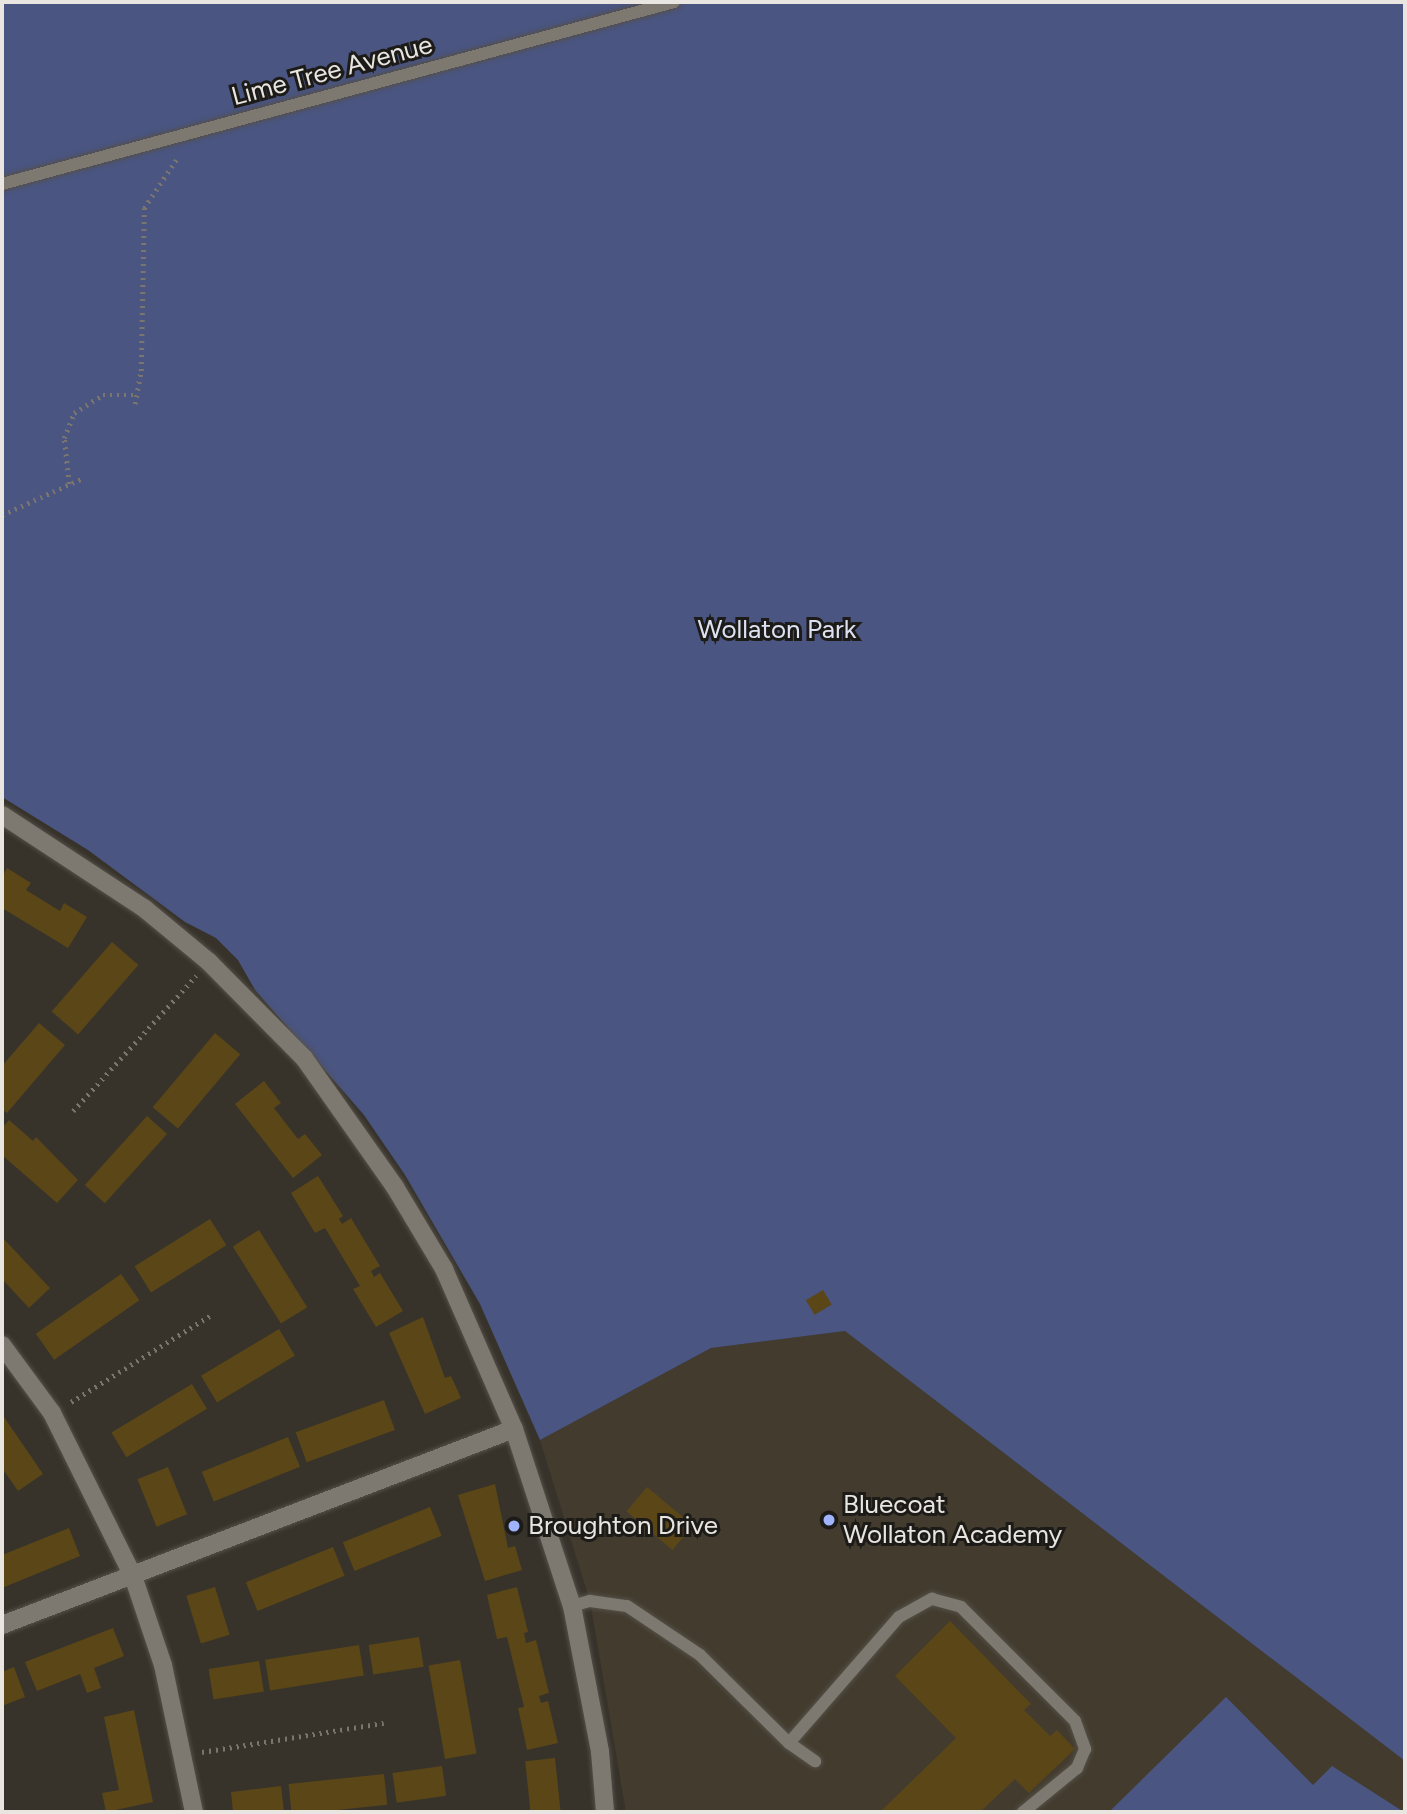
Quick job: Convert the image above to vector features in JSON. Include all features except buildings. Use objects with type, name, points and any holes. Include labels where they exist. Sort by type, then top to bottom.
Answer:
[{"type":"street","points":[[2,815],[145,909],[209,962],[304,1058],[395,1187],[444,1269],[514,1429],[572,1606],[600,1752],[606,1812]]},
{"type":"street","points":[[2,1345],[52,1413],[133,1576],[163,1665],[194,1812]]},
{"type":"street","points":[[2,1625],[514,1429]]},
{"type":"lane","name":"Lime Tree Avenue","points":[[2,184],[674,2]]},
{"type":"lane","points":[[789,1742],[899,1617],[932,1599],[961,1607],[1075,1721],[1085,1749],[1077,1768],[1023,1812]]},
{"type":"lane","points":[[572,1606],[590,1601],[627,1606],[700,1655],[789,1742],[815,1761]]},
{"type":"path","points":[[135,404],[138,395],[144,208],[167,170],[205,129]]},
{"type":"path","points":[[69,484],[64,438],[74,413],[103,395],[138,395]]},
{"type":"path","points":[[2,515],[83,478]]},
{"type":"path","points":[[73,1111],[209,962]]},
{"type":"path","points":[[52,1413],[213,1314]]},
{"type":"path","points":[[184,1755],[384,1723]]},
{"type":"shaded area","name":"Bluecoat Wollaton Academy","points":[[845,1331],[1405,1761],[1405,1812],[626,1812],[590,1601],[540,1440],[711,1348]]},
{"type":"green space","name":"Wollaton Park","points":[[2,2],[1405,2],[1405,1761],[845,1331],[711,1348],[540,1440],[480,1304],[405,1175],[364,1115],[255,990],[238,960],[216,938],[185,922],[88,850],[2,797]]},
{"type":"green space","points":[[1226,1697],[1313,1785],[1332,1766],[1404,1812],[1109,1812]]},
{"type":"place","name":"Bluecoat Wollaton Academy","points":[[829,1520]]},
{"type":"place","name":"Broughton Drive","points":[[514,1526]]}]
